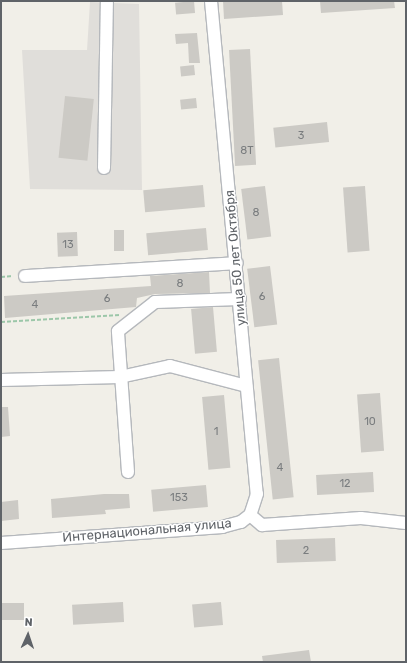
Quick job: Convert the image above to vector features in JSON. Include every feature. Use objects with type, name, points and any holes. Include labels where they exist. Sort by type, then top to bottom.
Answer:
[{"type":"street","points":[[104,168],[107,1]]},
{"type":"street","name":"улица 50 лет Октября","points":[[212,1],[257,494],[250,515]]},
{"type":"street","points":[[25,276],[237,263]]},
{"type":"street","points":[[128,472],[120,377],[118,331],[155,302],[240,300]]},
{"type":"street","points":[[1,380],[120,377],[170,366],[246,386]]},
{"type":"street","points":[[250,515],[262,525],[361,518],[406,523]]},
{"type":"street","name":"Интернациональная улица","points":[[1,543],[222,527],[241,522],[250,515]]},
{"type":"path","points":[[1,322],[141,314]]},
{"type":"shaded area","points":[[90,2],[139,4],[142,190],[30,189],[22,50],[87,50]]},
{"type":"building","points":[[194,1],[195,13],[176,15],[175,3]]},
{"type":"building","points":[[223,1],[282,1],[283,15],[224,19]]},
{"type":"building","points":[[320,1],[394,1],[395,8],[321,13]]},
{"type":"building","points":[[197,33],[200,63],[189,63],[188,43],[176,44],[175,34]]},
{"type":"building","points":[[250,49],[256,165],[235,166],[229,50]]},
{"type":"building","points":[[194,65],[195,75],[181,76],[180,66]]},
{"type":"building","points":[[65,96],[94,99],[87,161],[59,158]]},
{"type":"building","points":[[196,98],[197,108],[181,110],[180,100]]},
{"type":"building","points":[[327,122],[329,142],[275,148],[273,128]]},
{"type":"building","points":[[203,185],[205,207],[145,212],[143,190]]},
{"type":"building","points":[[265,186],[271,237],[247,240],[241,189]]},
{"type":"building","points":[[365,186],[370,251],[348,252],[343,188]]},
{"type":"building","points":[[206,228],[208,250],[148,255],[146,233]]},
{"type":"building","points":[[114,230],[124,230],[124,251],[114,251]]},
{"type":"building","points":[[77,232],[78,256],[58,257],[57,233]]},
{"type":"building","points":[[270,266],[277,325],[254,327],[247,269]]},
{"type":"building","points":[[209,272],[210,293],[155,294],[137,298],[136,307],[5,318],[4,296],[151,286],[150,276]]},
{"type":"building","points":[[213,307],[217,352],[195,354],[191,309]]},
{"type":"building","points":[[279,358],[294,497],[273,499],[258,360]]},
{"type":"building","points":[[380,393],[384,451],[361,452],[357,395]]},
{"type":"building","points":[[224,395],[230,468],[208,470],[202,397]]},
{"type":"building","points":[[1,407],[8,407],[10,436],[1,437]]},
{"type":"building","points":[[373,472],[374,492],[317,495],[316,475]]},
{"type":"building","points":[[206,485],[208,507],[153,512],[151,490]]},
{"type":"building","points":[[104,494],[129,494],[130,508],[105,510],[106,514],[52,518],[51,499]]},
{"type":"building","points":[[18,500],[19,519],[1,521],[1,502]]},
{"type":"building","points":[[335,538],[336,561],[277,563],[276,540]]},
{"type":"building","points":[[123,602],[124,622],[73,625],[72,605]]},
{"type":"building","points":[[221,602],[223,625],[194,627],[192,605]]},
{"type":"building","points":[[1,603],[24,603],[24,620],[1,620]]},
{"type":"building","points":[[309,650],[311,662],[263,662],[262,656]]}]
